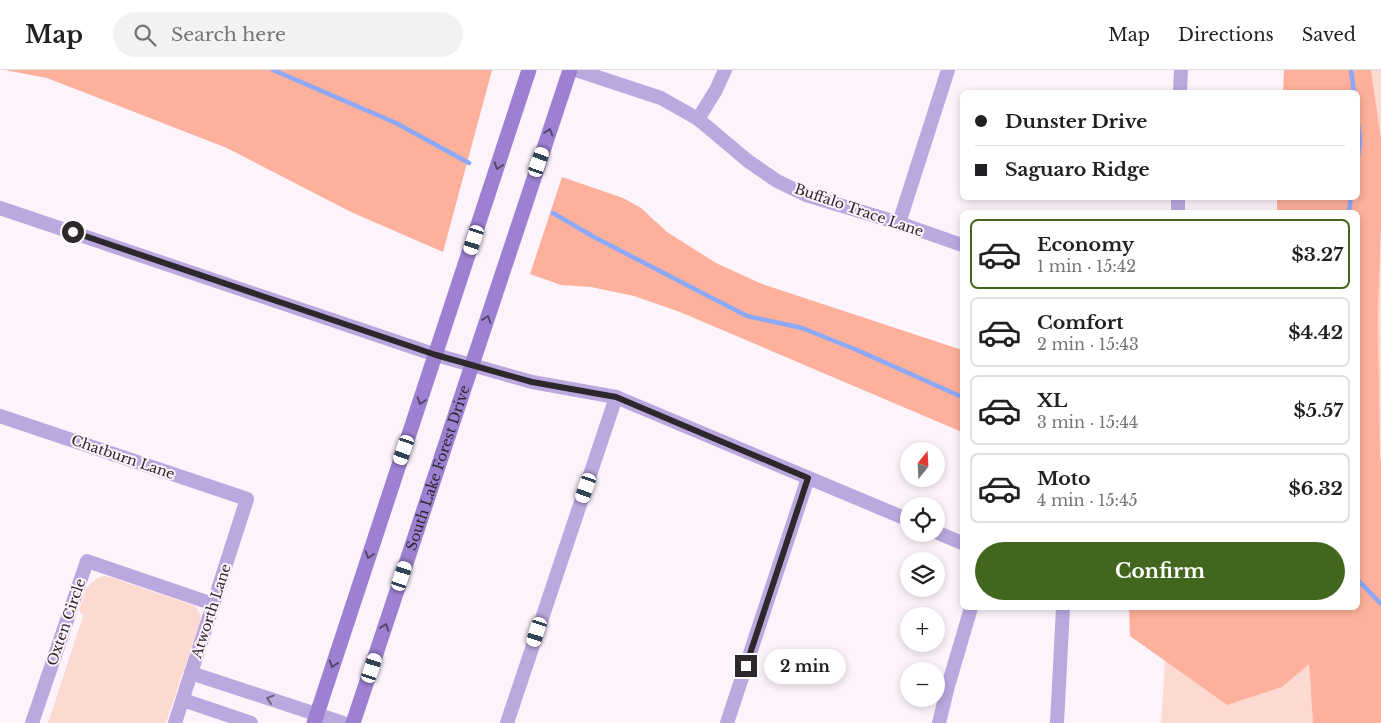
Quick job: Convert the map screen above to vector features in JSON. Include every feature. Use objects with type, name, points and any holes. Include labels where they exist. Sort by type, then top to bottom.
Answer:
[{"type":"main road","points":[[315,719],[529,70]]},
{"type":"main road","name":"South Lake Forest Drive","points":[[353,723],[570,70]]},
{"type":"street","name":"Buffalo Trace Lane","points":[[576,70],[661,98],[698,119],[748,161],[777,181],[806,195],[899,223],[960,244]]},
{"type":"street","points":[[698,119],[716,90],[725,70]]},
{"type":"street","points":[[899,223],[948,70]]},
{"type":"street","points":[[1180,70],[1180,90]]},
{"type":"street","points":[[0,208],[436,355],[532,382],[616,397],[900,516]]},
{"type":"street","points":[[506,723],[616,397]]},
{"type":"street","name":"Chatburn Lane","points":[[0,416],[247,499]]},
{"type":"street","points":[[727,723],[808,478]]},
{"type":"street","name":"Atworth Lane","points":[[175,723],[247,499]]},
{"type":"street","points":[[945,536],[960,542]]},
{"type":"street","name":"Oxten Circle","points":[[32,723],[87,562],[213,604]]},
{"type":"street","points":[[939,723],[970,610]]},
{"type":"street","points":[[1057,723],[1063,610]]},
{"type":"street","points":[[191,673],[315,719],[343,723]]},
{"type":"street","points":[[183,700],[251,723]]},
{"type":"shaded area","points":[[5,70],[492,70],[443,252],[351,212],[227,148],[47,78]]},
{"type":"shaded area","points":[[1284,70],[1371,70],[1381,139],[1378,314],[1381,462],[1381,723],[1313,723],[1309,664],[1282,687],[1227,705],[1130,636],[1129,610],[1360,610],[1360,210],[1277,210],[1277,200],[1360,200],[1360,90],[1283,90]]},
{"type":"shaded area","points":[[1371,70],[1381,70],[1381,139]]},
{"type":"shaded area","points":[[562,177],[623,198],[641,208],[667,232],[716,263],[762,284],[960,349],[960,431],[680,312],[634,296],[591,287],[561,285],[530,274]]},
{"type":"shaded area","points":[[1381,226],[1381,462],[1378,314]]},
{"type":"shaded area","points":[[103,576],[195,606],[200,614],[200,622],[166,723],[48,723],[83,616],[79,610],[84,594],[92,582]]},
{"type":"shaded area","points":[[1165,661],[1227,705],[1282,687],[1309,663],[1313,723],[1161,723]]},
{"type":"waterway","points":[[273,70],[396,123],[469,163]]},
{"type":"waterway","points":[[1351,70],[1354,90]]},
{"type":"waterway","points":[[1349,210],[1351,200]]},
{"type":"waterway","points":[[553,213],[594,237],[747,316],[802,328],[857,350],[960,396]]},
{"type":"waterway","points":[[1360,582],[1381,604]]},
{"type":"route","points":[[73,232],[472,366],[532,382],[616,397],[808,478],[746,666]]}]
